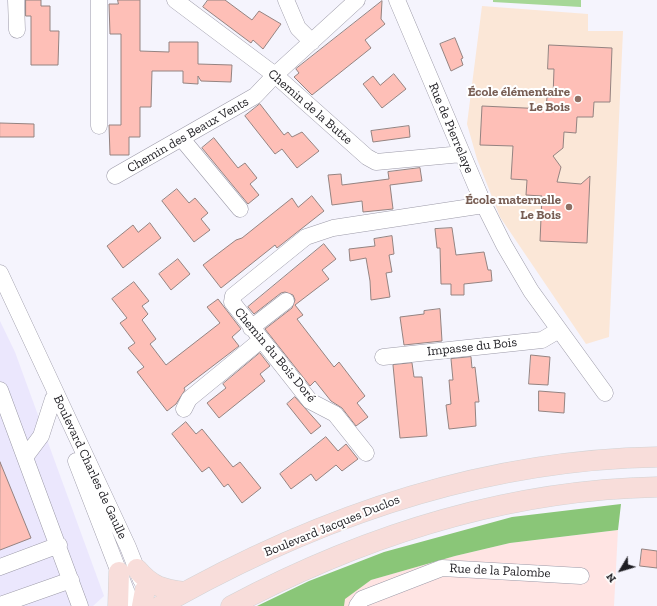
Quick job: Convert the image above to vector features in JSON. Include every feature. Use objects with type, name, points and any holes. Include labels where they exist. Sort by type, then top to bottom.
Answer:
[{"type":"main road","name":"Boulevard Jacques Duclos","points":[[160,606],[185,599],[256,556],[357,513],[442,486],[557,464],[657,457]]},
{"type":"main road","points":[[231,606],[272,584],[338,556],[456,515],[572,492],[657,487]]},
{"type":"main road","points":[[118,606],[128,570],[156,586],[185,599]]},
{"type":"street","points":[[16,0],[17,30]]},
{"type":"street","points":[[99,0],[99,126]]},
{"type":"street","name":"Chemin de la Butte","points":[[175,0],[276,75],[367,157],[376,162],[462,154]]},
{"type":"street","points":[[286,0],[298,28],[312,42]]},
{"type":"street","name":"Chemin des Beaux Vents","points":[[115,176],[255,96],[357,0]]},
{"type":"street","name":"Rue de Pierrelaye","points":[[397,0],[484,205],[516,266],[605,393]]},
{"type":"street","points":[[182,139],[240,209]]},
{"type":"street","name":"Chemin du Bois Doré","points":[[366,453],[335,414],[310,401],[232,302],[233,296],[283,254],[312,233],[341,227],[484,205]]},
{"type":"street","name":"Boulevard Charles de Gaulle","points":[[0,273],[26,330],[128,570],[132,606]]},
{"type":"street","points":[[184,409],[188,399],[256,334],[286,301]]},
{"type":"street","name":"Boulevard Charles de Gaulle","points":[[26,330],[52,399],[128,570],[146,601]]},
{"type":"street","name":"Impasse du Bois","points":[[383,357],[542,340],[560,330]]},
{"type":"street","points":[[0,390],[59,545],[80,606]]},
{"type":"street","points":[[26,456],[41,436],[52,399]]},
{"type":"street","points":[[0,567],[59,545]]},
{"type":"street","name":"Rue de la Palombe","points":[[357,606],[362,599],[442,568],[581,576]]},
{"type":"street","points":[[0,605],[71,580]]},
{"type":"shaded area","points":[[482,6],[588,14],[588,31],[623,31],[609,337],[586,344],[500,217],[477,159],[467,124]]},
{"type":"shaded area","points":[[0,321],[15,352],[104,596],[93,606],[0,606]]},
{"type":"shaded area","points":[[618,530],[614,606],[344,606],[344,599],[371,580],[455,556],[510,543]]},
{"type":"green space","points":[[493,0],[581,0],[581,7],[493,2]]},
{"type":"green space","points":[[621,504],[618,530],[510,543],[455,556],[371,580],[345,599],[344,606],[257,606],[309,581],[384,552],[512,517]]},
{"type":"building","points":[[26,0],[41,0],[41,6],[50,6],[50,31],[59,31],[58,65],[31,65],[31,16],[26,16]]},
{"type":"building","points":[[118,0],[140,0],[140,51],[169,52],[169,42],[198,42],[198,64],[232,65],[231,82],[201,81],[198,76],[198,84],[183,83],[183,71],[152,71],[151,107],[140,107],[140,137],[129,137],[129,155],[110,155],[109,125],[121,125],[121,34],[110,34],[109,4],[118,4]]},
{"type":"building","points":[[208,0],[225,0],[252,20],[259,11],[281,24],[263,49],[253,40],[251,43],[203,7]]},
{"type":"building","points":[[382,1],[381,19],[385,24],[365,40],[371,48],[312,95],[294,77],[299,73],[296,69]]},
{"type":"building","points":[[455,38],[463,58],[461,59],[463,65],[451,71],[440,44]]},
{"type":"building","points":[[549,45],[612,48],[610,102],[594,102],[593,117],[577,117],[576,133],[564,132],[563,148],[553,156],[561,167],[557,182],[581,184],[590,176],[587,243],[540,241],[542,196],[526,195],[527,180],[511,179],[513,146],[480,145],[482,106],[546,109],[547,97],[553,97],[554,69],[548,69]]},
{"type":"building","points":[[394,74],[406,89],[382,108],[363,84],[373,76],[380,85]]},
{"type":"building","points":[[260,104],[284,135],[288,132],[292,137],[302,132],[319,151],[297,168],[282,149],[275,154],[245,116]]},
{"type":"building","points":[[0,123],[34,124],[34,137],[0,137]]},
{"type":"building","points":[[409,126],[410,137],[373,142],[371,131]]},
{"type":"building","points":[[214,138],[238,168],[245,163],[257,178],[250,184],[259,195],[248,204],[202,148]]},
{"type":"building","points":[[420,168],[422,181],[390,185],[393,209],[363,212],[362,201],[332,205],[328,175],[341,174],[342,185],[389,179],[388,172]]},
{"type":"building","points":[[177,189],[189,203],[195,198],[208,213],[201,219],[210,230],[194,242],[162,201]]},
{"type":"building","points":[[312,196],[324,211],[277,248],[275,245],[221,288],[203,265],[236,240],[242,238],[292,198],[298,207]]},
{"type":"building","points":[[150,223],[161,238],[123,268],[107,246],[133,225],[138,232]]},
{"type":"building","points":[[452,228],[456,255],[484,252],[488,270],[491,270],[492,281],[464,284],[464,295],[451,295],[451,284],[441,284],[440,248],[437,248],[435,229]]},
{"type":"building","points":[[392,236],[394,254],[389,255],[392,272],[386,273],[390,297],[371,300],[370,281],[366,258],[350,261],[349,249],[375,246],[374,239]]},
{"type":"building","points":[[324,244],[336,259],[322,270],[329,279],[295,305],[303,315],[297,319],[334,367],[339,362],[365,396],[357,403],[368,417],[356,426],[342,408],[331,401],[315,381],[310,386],[265,329],[292,308],[295,300],[293,295],[285,292],[281,293],[254,314],[248,307]]},
{"type":"building","points":[[178,259],[190,274],[171,290],[159,274]]},
{"type":"building","points":[[134,282],[149,301],[142,306],[148,314],[142,320],[156,339],[150,344],[166,365],[220,323],[207,307],[218,299],[241,329],[232,337],[239,346],[184,388],[185,390],[176,404],[167,411],[137,372],[144,367],[128,348],[135,343],[120,323],[127,318],[112,299]]},
{"type":"building","points":[[440,309],[442,341],[404,345],[400,317],[424,314],[424,311]]},
{"type":"building","points":[[260,353],[270,366],[260,374],[265,381],[219,418],[207,403],[226,388],[223,384]]},
{"type":"building","points":[[531,355],[550,357],[548,385],[529,384]]},
{"type":"building","points":[[471,357],[472,368],[475,367],[479,402],[475,402],[476,426],[449,429],[446,405],[451,404],[449,380],[453,380],[451,359]]},
{"type":"building","points":[[412,363],[414,377],[422,377],[427,436],[400,438],[393,365]]},
{"type":"building","points":[[539,391],[565,393],[564,413],[539,411]]},
{"type":"building","points":[[295,397],[321,426],[311,434],[287,404]]},
{"type":"building","points":[[186,422],[196,434],[202,429],[233,467],[240,462],[261,488],[242,503],[228,484],[224,487],[209,467],[202,472],[172,434]]},
{"type":"building","points":[[326,437],[338,451],[346,444],[358,459],[342,471],[336,465],[316,481],[311,474],[291,489],[280,474]]},
{"type":"building","points":[[0,462],[31,538],[0,550]]},
{"type":"building","points":[[642,549],[657,551],[657,568],[640,566]]},
{"type":"place","name":"École élémentaire Le Bois","points":[[578,99]]},
{"type":"place","name":"École maternelle Le Bois","points":[[569,207]]}]
